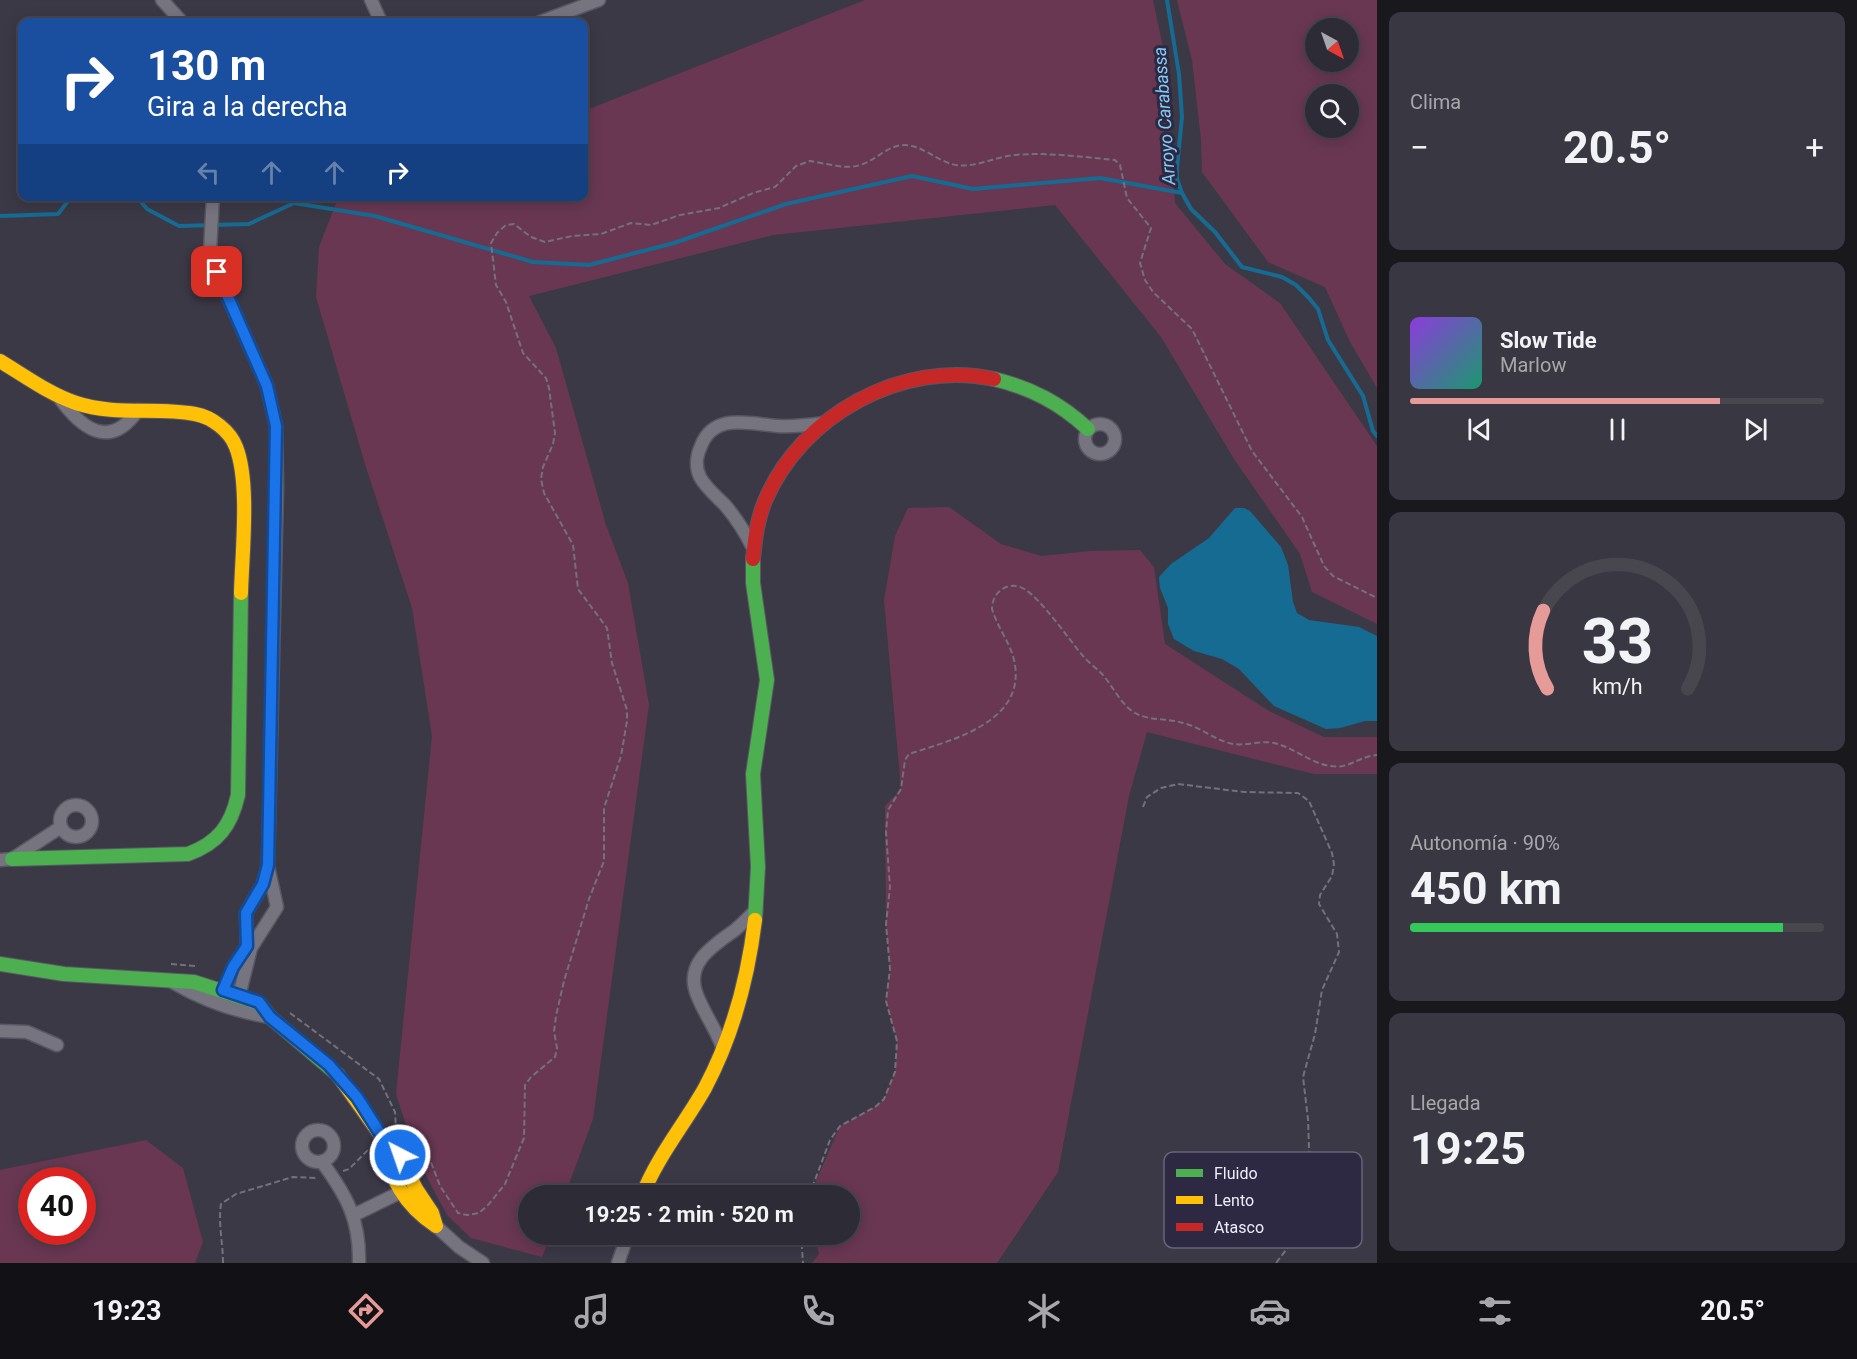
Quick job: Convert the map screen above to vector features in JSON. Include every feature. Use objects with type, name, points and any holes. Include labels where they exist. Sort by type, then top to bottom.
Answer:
[{"type":"street","points":[[162,0],[178,18]]},
{"type":"street","points":[[371,0],[379,18]]},
{"type":"street","points":[[547,18],[570,5],[599,0]]},
{"type":"street","points":[[212,203],[212,261],[267,386],[276,426],[268,865],[277,908],[251,948],[238,1002]]},
{"type":"street","points":[[0,361],[56,394],[77,403],[104,409],[196,414],[210,419],[228,432],[240,454],[243,478],[238,795],[233,819],[221,836],[207,848],[188,854],[6,859]]},
{"type":"street","points":[[647,1185],[661,1153],[696,1103],[733,1019],[746,971],[756,910],[758,880],[753,771],[766,701],[767,680],[766,656],[754,594],[753,548],[756,525],[764,502],[780,474],[794,452],[824,423],[858,399],[876,390],[905,381],[950,375],[1003,380],[1048,399],[1076,416],[1088,429]]},
{"type":"street","points":[[56,394],[73,416],[94,431],[109,432],[122,428],[138,410]]},
{"type":"street","points":[[753,548],[736,519],[699,474],[696,464],[705,436],[723,423],[746,421],[780,426],[824,423]]},
{"type":"street","points":[[6,859],[61,827]]},
{"type":"street","points":[[222,997],[233,967],[247,946],[246,913],[263,884],[268,865]]},
{"type":"street","points":[[722,1046],[697,997],[693,983],[694,973],[702,955],[756,910]]},
{"type":"street","points":[[0,964],[64,974],[194,982],[222,997],[238,1002],[259,1002],[270,1017],[329,1065],[347,1084],[384,1139],[400,1155],[415,1211],[459,1247],[483,1263]]},
{"type":"street","points":[[0,1031],[27,1032],[57,1045]]},
{"type":"street","points":[[322,1162],[354,1215],[358,1231],[359,1263]]},
{"type":"street","points":[[354,1215],[408,1188]]},
{"type":"street","points":[[618,1263],[624,1245]]},
{"type":"path","points":[[223,1263],[222,1236],[218,1221],[220,1204],[236,1194],[293,1177],[313,1179],[349,1169],[376,1140],[406,1131],[417,1131],[430,1156],[440,1186],[458,1213],[467,1215],[478,1213],[489,1204],[505,1184],[524,1138],[525,1085],[555,1057],[557,1048],[554,1031],[564,981],[589,899],[604,861],[604,808],[626,739],[627,710],[612,663],[607,628],[578,589],[573,545],[544,493],[541,479],[543,467],[553,444],[555,432],[549,388],[546,378],[524,353],[506,302],[496,285],[491,243],[496,233],[506,225],[514,224],[531,237],[545,242],[573,236],[601,234],[631,223],[651,225],[680,215],[719,208],[753,193],[776,187],[796,166],[810,160],[851,167],[861,165],[894,145],[909,145],[942,161],[956,165],[975,165],[999,157],[1016,155],[1115,160],[1120,165],[1127,198],[1151,228],[1140,259],[1140,268],[1145,280],[1153,292],[1192,329],[1251,451],[1302,517],[1324,566],[1333,576],[1377,598]]},
{"type":"path","points":[[812,1185],[830,1140],[840,1126],[875,1107],[884,1099],[896,1072],[897,1041],[886,1001],[890,969],[886,924],[890,887],[886,832],[888,810],[901,789],[905,760],[909,754],[984,725],[1008,703],[1016,690],[1013,656],[992,609],[992,601],[998,591],[1010,585],[1017,585],[1027,591],[1067,634],[1083,656],[1102,674],[1131,711],[1142,716],[1184,723],[1231,744],[1272,742],[1326,765],[1343,766],[1366,756],[1377,755]]},
{"type":"path","points":[[1143,807],[1148,797],[1154,792],[1178,784],[1244,792],[1298,793],[1309,801],[1332,853],[1334,864],[1332,876],[1320,895],[1319,904],[1337,934],[1339,952],[1322,990],[1315,1034],[1303,1077],[1309,1152]]},
{"type":"path","points":[[802,1245],[803,1263]]},
{"type":"path","points":[[1276,1263],[1288,1248]]},
{"type":"shaded area","points":[[865,0],[1153,0],[1164,52],[1175,203],[1225,264],[1280,303],[1377,446],[1377,624],[1312,592],[1300,554],[1234,459],[1161,337],[1055,205],[773,235],[529,296],[556,348],[606,525],[628,583],[649,705],[593,1119],[569,1185],[518,1185],[518,1245],[547,1245],[542,1257],[471,1238],[447,1215],[417,1159],[396,1094],[432,736],[412,608],[365,464],[316,297],[319,247],[337,201],[588,201],[588,109]]},
{"type":"shaded area","points":[[1177,0],[1377,0],[1377,388],[1350,342],[1325,287],[1268,262],[1202,172],[1201,140],[1192,60]]},
{"type":"shaded area","points":[[949,507],[1001,544],[1041,556],[1091,551],[1140,550],[1154,567],[1165,644],[1269,711],[1324,737],[1377,737],[1377,774],[1314,774],[1147,732],[1129,796],[1058,1172],[997,1263],[812,1263],[819,1254],[817,1245],[860,1245],[860,1185],[814,1185],[840,1126],[875,1107],[884,1099],[895,1072],[897,1041],[886,1001],[890,969],[886,924],[885,806],[901,789],[884,600],[895,536],[908,508]]},
{"type":"shaded area","points":[[146,1140],[183,1168],[203,1242],[195,1263],[0,1263],[0,1170]]},
{"type":"water","points":[[1235,508],[1250,511],[1281,547],[1288,565],[1293,602],[1297,613],[1309,620],[1359,627],[1377,636],[1377,721],[1365,721],[1340,728],[1326,729],[1274,706],[1239,669],[1222,659],[1194,651],[1174,639],[1168,624],[1168,608],[1160,588],[1159,577],[1171,564],[1209,538]]},
{"type":"waterway","name":"Arroyo Carabassa","points":[[1167,0],[1179,74],[1182,117],[1177,179],[1182,193],[1191,209],[1215,232],[1242,267],[1282,277],[1296,285],[1318,309],[1328,340],[1363,396],[1373,431],[1377,436]]},
{"type":"waterway","points":[[140,201],[147,209],[179,226],[249,224],[294,203],[375,216],[533,262],[589,265],[674,243],[786,204],[912,176],[973,189],[1100,178],[1182,193]]},
{"type":"waterway","points":[[0,216],[58,214],[68,201]]},
{"type":"traffic: fast","points":[[994,379],[1020,387],[1056,404],[1088,429]]},
{"type":"traffic: fast","points":[[753,559],[753,583],[767,680],[753,774],[758,867],[755,920]]},
{"type":"traffic: fast","points":[[12,859],[188,854],[198,850],[222,832],[231,816],[238,795],[241,593]]},
{"type":"traffic: fast","points":[[0,964],[64,974],[194,982],[259,1003],[270,1017],[338,1075]]},
{"type":"traffic: slow","points":[[0,361],[47,390],[76,403],[106,409],[195,414],[208,418],[225,430],[236,447],[243,479],[241,593]]},
{"type":"traffic: slow","points":[[647,1185],[715,1068],[738,1006],[755,920]]},
{"type":"traffic: slow","points":[[338,1075],[385,1141],[400,1155],[416,1189],[432,1213],[436,1226],[425,1218],[400,1190],[390,1167],[385,1141]]},
{"type":"traffic: jam","points":[[753,559],[762,508],[781,470],[803,443],[829,419],[859,400],[891,386],[925,378],[960,375],[994,379]]},
{"type":"route","points":[[217,272],[267,386],[276,426],[272,747],[268,865],[263,884],[246,913],[247,946],[233,967],[223,990],[259,1002],[270,1017],[329,1065],[357,1097],[385,1141],[400,1155]]}]
